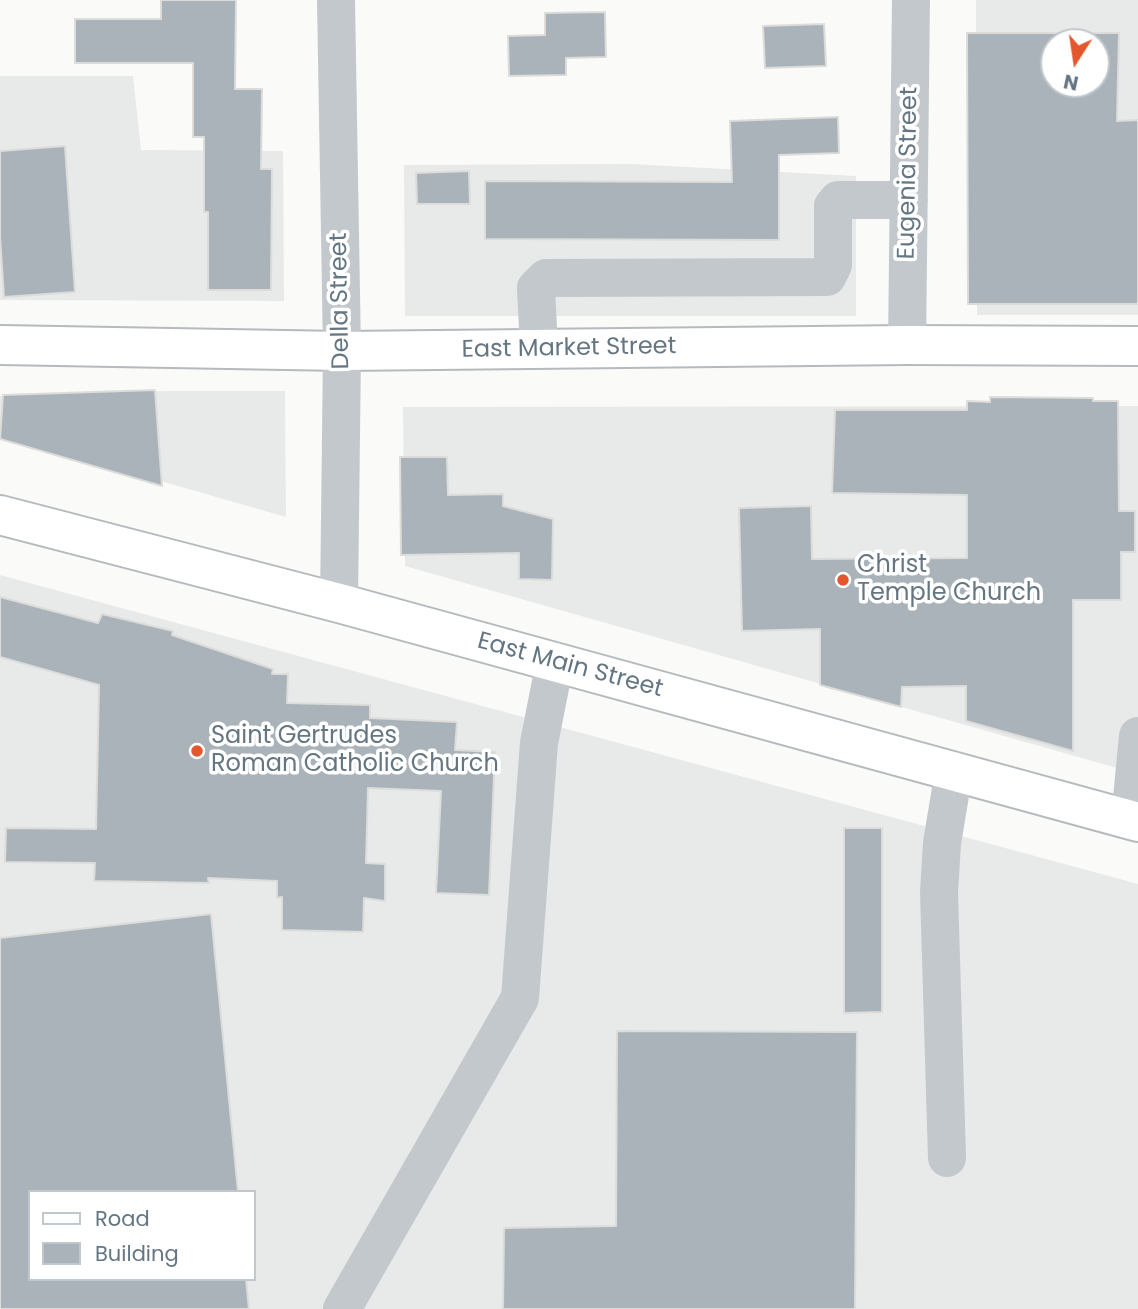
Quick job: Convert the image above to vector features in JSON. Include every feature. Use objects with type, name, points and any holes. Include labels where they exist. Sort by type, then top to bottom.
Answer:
[{"type":"main road","name":"East Market Street","points":[[0,345],[342,351],[907,345],[1138,346]]},
{"type":"main road","name":"East Main Street","points":[[0,515],[339,603],[1134,820]]},
{"type":"street","name":"Della Street","points":[[336,0],[342,351],[339,603]]},
{"type":"street","name":"Eugenia Street","points":[[907,345],[911,0]]},
{"type":"street","points":[[539,349],[537,288],[546,278],[827,277],[833,265],[833,206],[838,200],[909,200]]},
{"type":"street","points":[[342,1309],[520,998],[540,743],[555,662]]},
{"type":"street","points":[[1134,820],[1138,736]]},
{"type":"street","points":[[947,1158],[939,892],[942,843],[954,771]]},
{"type":"shaded area","points":[[976,0],[1138,0],[1138,315],[977,315]]},
{"type":"shaded area","points":[[0,76],[133,76],[141,150],[283,151],[284,301],[0,300]]},
{"type":"shaded area","points":[[631,164],[856,176],[856,316],[405,316],[404,165]]},
{"type":"shaded area","points":[[285,391],[286,517],[0,435],[0,396]]},
{"type":"shaded area","points":[[1138,406],[1138,774],[405,566],[403,407]]},
{"type":"shaded area","points":[[0,575],[1138,884],[1138,1309],[0,1309]]},
{"type":"building","points":[[161,0],[236,0],[235,89],[262,89],[261,169],[272,169],[271,290],[208,290],[204,137],[193,137],[193,63],[75,63],[75,19],[161,19]]},
{"type":"building","points":[[605,12],[606,57],[566,58],[566,75],[509,76],[508,36],[545,35],[545,13]]},
{"type":"building","points":[[824,24],[826,66],[765,68],[763,26]]},
{"type":"building","points":[[967,33],[1040,33],[1040,98],[1110,98],[1110,33],[1119,33],[1117,121],[1138,120],[1138,304],[968,304]]},
{"type":"building","points":[[838,117],[839,153],[779,155],[779,240],[485,239],[485,181],[732,182],[730,121]]},
{"type":"building","points":[[65,146],[75,292],[4,297],[0,237],[0,151]]},
{"type":"building","points":[[469,171],[470,204],[417,204],[416,173]]},
{"type":"building","points":[[155,390],[162,486],[0,439],[3,395]]},
{"type":"building","points":[[990,397],[1093,398],[1093,401],[1118,401],[1119,511],[1135,511],[1135,552],[1121,552],[1121,600],[1073,600],[1073,751],[966,721],[966,686],[902,687],[901,707],[820,685],[820,629],[742,631],[739,508],[811,506],[812,559],[967,558],[967,495],[832,493],[835,410],[967,410],[967,401],[990,402]]},
{"type":"building","points":[[400,457],[447,457],[448,495],[503,494],[503,506],[553,519],[552,580],[519,579],[519,553],[401,555]]},
{"type":"building","points":[[0,597],[98,623],[102,614],[173,631],[172,635],[273,669],[272,674],[288,674],[287,703],[370,705],[370,718],[457,722],[455,750],[495,752],[489,895],[436,893],[441,791],[368,788],[366,863],[385,864],[385,901],[364,898],[363,932],[282,930],[282,897],[277,898],[277,881],[208,878],[209,883],[94,881],[95,863],[5,862],[6,828],[96,829],[99,685],[0,657]]},
{"type":"building","points":[[844,828],[882,828],[882,1012],[844,1013]]},
{"type":"building","points":[[211,914],[238,1190],[28,1190],[28,1281],[246,1281],[249,1309],[0,1309],[0,938]]},
{"type":"building","points":[[617,1031],[857,1032],[855,1309],[503,1309],[504,1228],[616,1226]]},
{"type":"place","name":"Christ Temple Church","points":[[843,580]]},
{"type":"place","name":"Saint Gertrudes Roman Catholic Church","points":[[197,751]]}]
